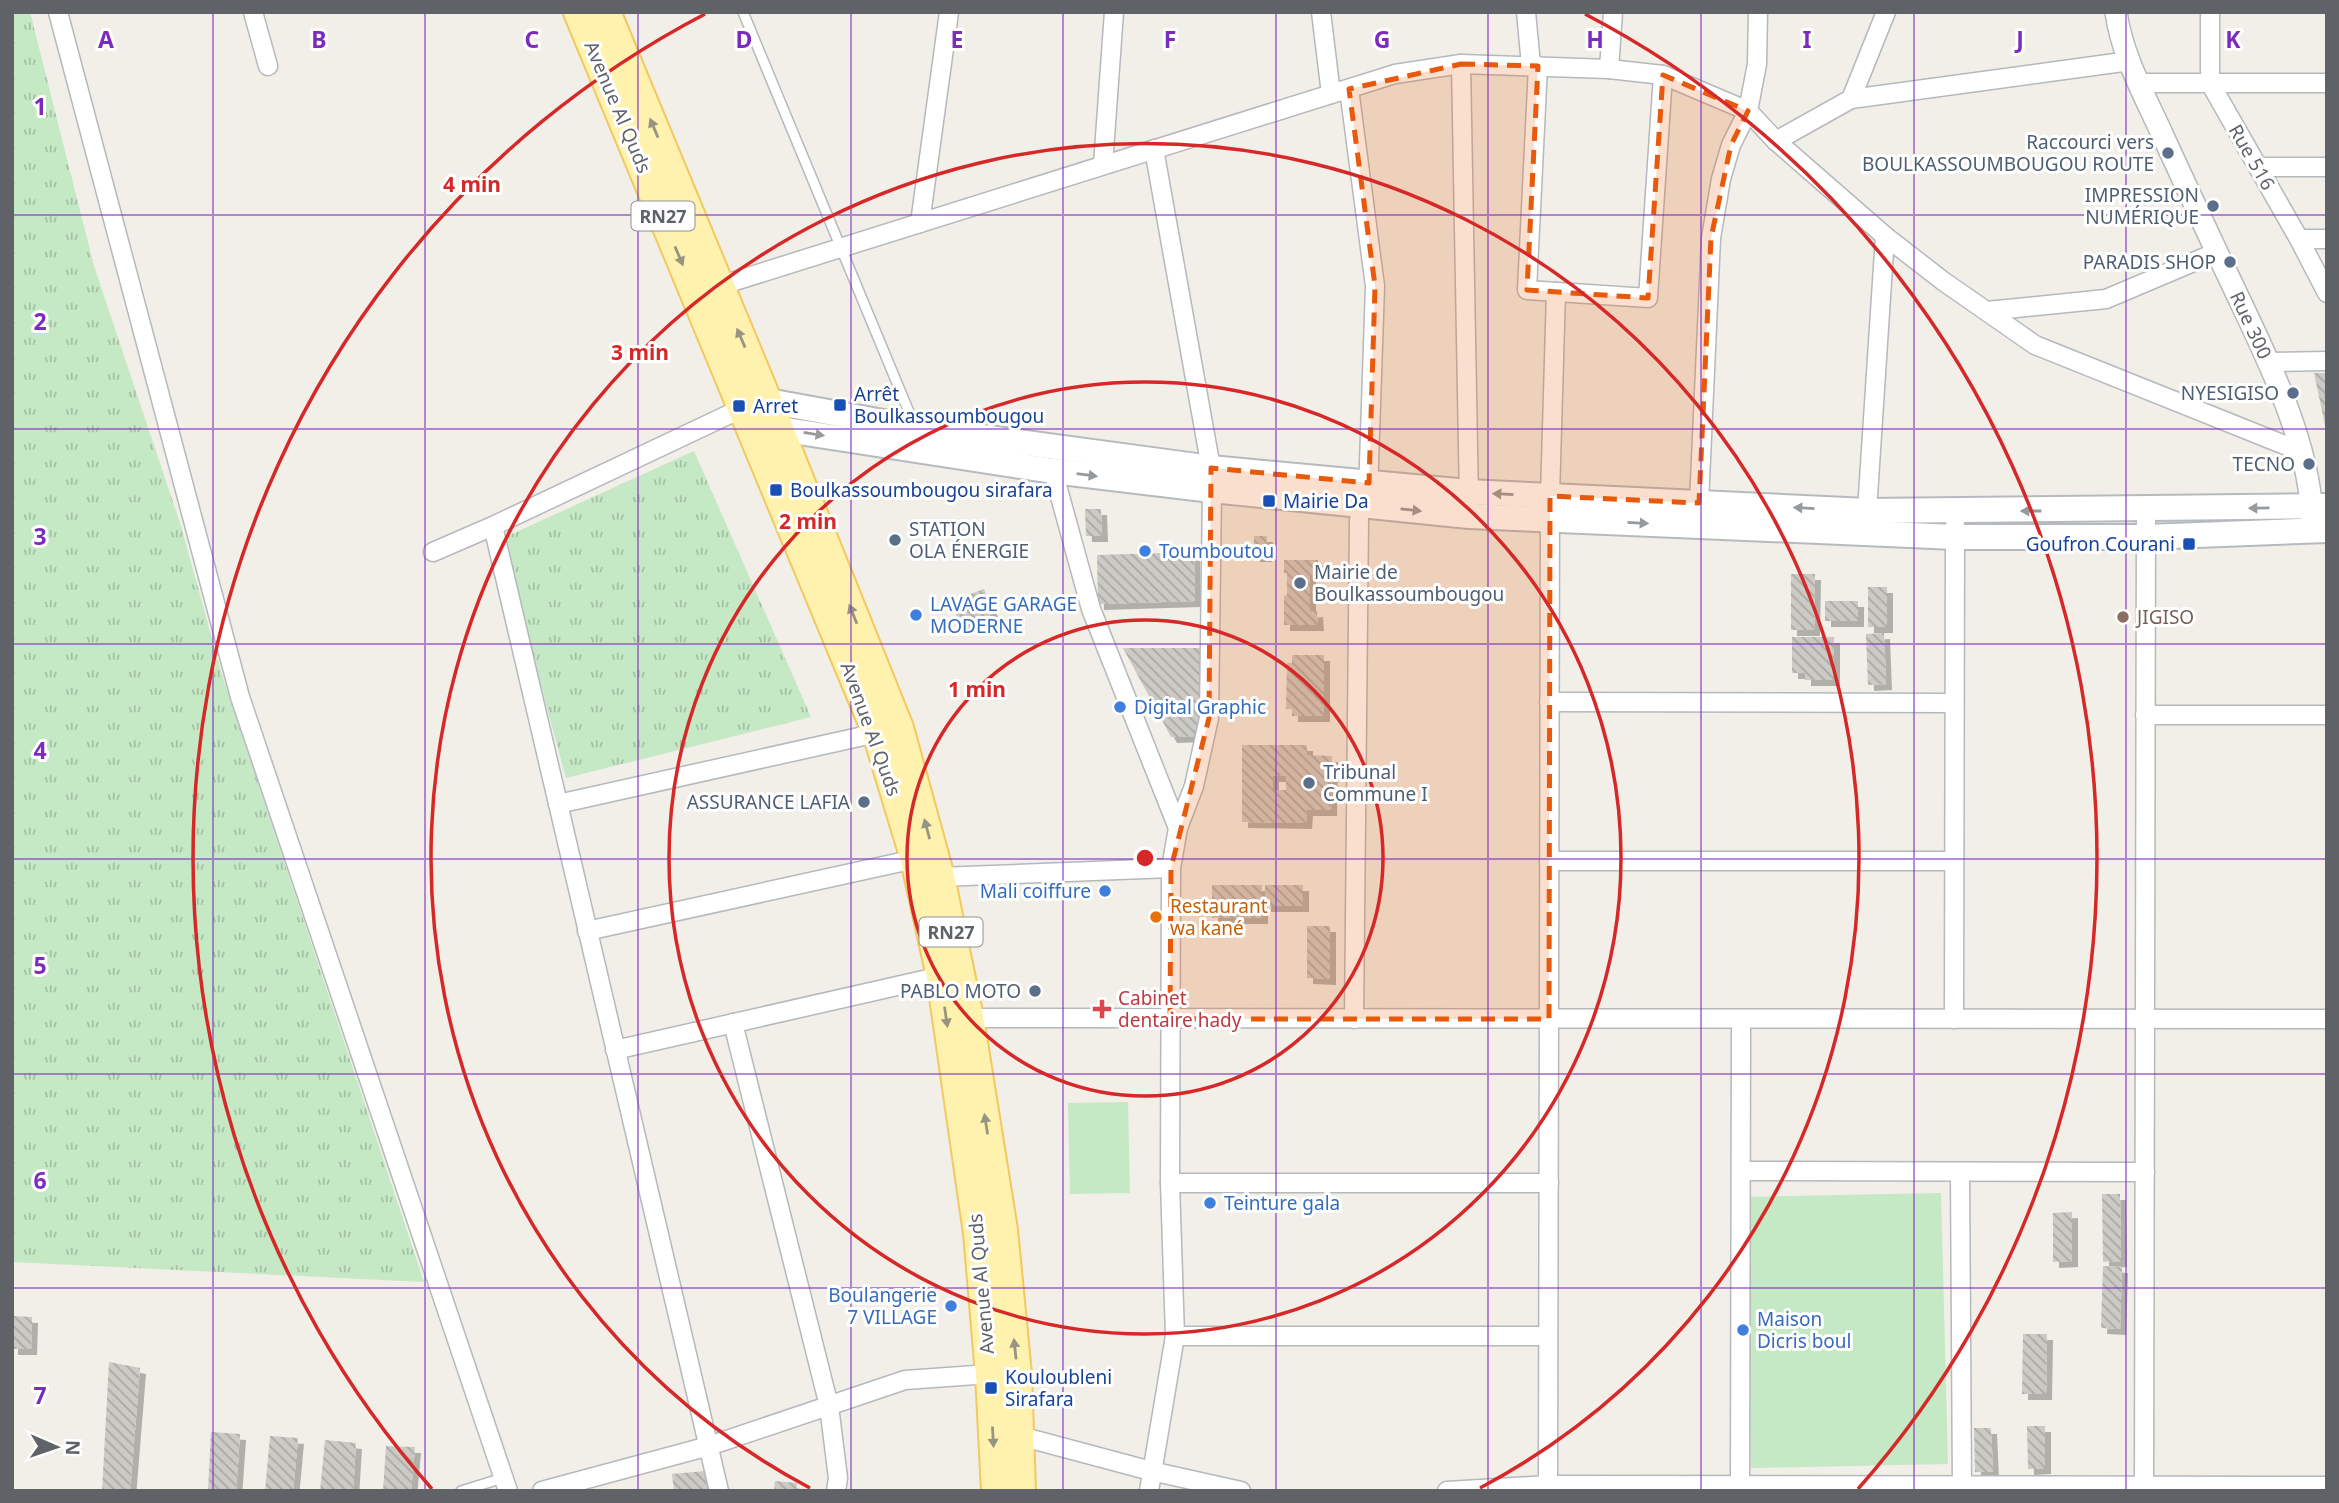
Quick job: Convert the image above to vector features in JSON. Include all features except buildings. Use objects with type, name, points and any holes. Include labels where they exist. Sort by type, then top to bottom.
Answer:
[{"type":"main road","name":"Avenue Al Quds","points":[[578,12],[747,410],[877,733],[915,859],[940,976],[978,1233],[996,1491]]},
{"type":"main road","name":"Avenue Al Quds","points":[[606,12],[719,286],[747,410],[779,429],[899,729],[940,877],[969,1018],[1003,1230],[1017,1374],[1021,1491]]},
{"type":"main road","points":[[747,410],[916,428],[1211,479],[1365,502],[1550,508],[1955,537],[2146,537],[2320,518]]},
{"type":"main road","points":[[779,429],[1053,471],[1211,479]]},
{"type":"main road","points":[[1550,508],[1699,503],[1867,511],[2146,510],[2320,518]]},
{"type":"street","points":[[58,12],[240,697],[506,1484]]},
{"type":"street","points":[[253,12],[268,66]]},
{"type":"street","points":[[920,223],[949,12]]},
{"type":"street","points":[[1102,164],[1114,12]]},
{"type":"street","points":[[1321,12],[1331,94]]},
{"type":"street","points":[[1526,12],[1534,66],[1527,290],[1648,298],[1663,75]]},
{"type":"street","points":[[1609,69],[1613,12]]},
{"type":"street","points":[[1699,503],[1711,237],[1721,179],[1731,145],[1748,111],[1757,64],[1758,12]]},
{"type":"street","points":[[1851,99],[1886,12]]},
{"type":"street","name":"Rue 300","points":[[2116,12],[2119,34],[2138,83],[2269,362],[2302,452],[2320,518]]},
{"type":"street","name":"Rue 516","points":[[2210,12],[2210,83],[2327,293]]},
{"type":"street","points":[[1776,141],[1851,99],[2130,61]]},
{"type":"street","points":[[719,286],[1102,164],[1395,75],[1461,65],[1609,69],[1663,75],[1748,111],[1776,141],[1885,236],[1943,281],[2035,345],[2302,452]]},
{"type":"street","points":[[1461,65],[1469,504]]},
{"type":"street","points":[[2138,83],[2327,83]]},
{"type":"street","points":[[1349,89],[1375,286],[1365,502],[1354,1018]]},
{"type":"street","points":[[1149,1491],[1175,1336],[1170,1183],[1171,868],[1178,828],[1194,786],[1209,718],[1211,479],[1154,149]]},
{"type":"street","points":[[2258,167],[2327,167]]},
{"type":"street","points":[[1867,511],[1885,236]]},
{"type":"street","points":[[2299,239],[2327,239]]},
{"type":"street","points":[[1987,311],[2106,299],[2217,252]]},
{"type":"street","points":[[1548,1488],[1550,508],[1556,292]]},
{"type":"street","points":[[2269,362],[2327,361]]},
{"type":"street","points":[[433,552],[747,410]]},
{"type":"street","points":[[1053,471],[1091,609],[1178,828]]},
{"type":"street","points":[[2144,1488],[2146,510]]},
{"type":"street","points":[[1954,1019],[1955,512]]},
{"type":"street","points":[[493,526],[719,1491]]},
{"type":"street","points":[[1549,702],[1954,703]]},
{"type":"street","points":[[2145,715],[2327,715]]},
{"type":"street","points":[[558,804],[877,733]]},
{"type":"street","points":[[587,931],[915,859]]},
{"type":"street","points":[[1549,861],[1954,861]]},
{"type":"street","points":[[940,877],[1171,868]]},
{"type":"street","points":[[615,1050],[940,976]]},
{"type":"street","points":[[969,1018],[2327,1019]]},
{"type":"street","points":[[1740,1488],[1741,1019]]},
{"type":"street","points":[[733,1023],[829,1406],[838,1478],[836,1491]]},
{"type":"street","points":[[1741,1171],[2145,1172]]},
{"type":"street","points":[[1960,1172],[1962,1488]]},
{"type":"street","points":[[1170,1183],[1549,1184]]},
{"type":"street","points":[[1175,1336],[1548,1336]]},
{"type":"street","points":[[542,1491],[709,1446],[905,1380],[989,1374]]},
{"type":"street","points":[[1020,1436],[1151,1471],[1241,1491]]},
{"type":"street","points":[[1447,1491],[1548,1488],[2327,1486]]},
{"type":"lane","points":[[743,12],[926,452]]},
{"type":"lane","points":[[461,1491],[506,1484]]},
{"type":"highlighted area","points":[[1461,64],[1538,66],[1527,290],[1648,298],[1663,75],[1748,111],[1731,145],[1711,238],[1699,503],[1550,496],[1549,1019],[1170,1019],[1171,868],[1209,718],[1211,468],[1369,483],[1375,286],[1349,89]]},
{"type":"green space","points":[[12,12],[30,12],[94,266],[181,526],[222,675],[424,1282],[12,1262]]},
{"type":"green space","points":[[694,451],[811,717],[566,778],[501,539]]},
{"type":"green space","points":[[1128,1102],[1130,1193],[1070,1194],[1068,1103]]},
{"type":"green space","points":[[1941,1193],[1948,1464],[1751,1468],[1745,1197]]},
{"type":"place","name":"Raccourci vers BOULKASSOUMBOUGOU ROUTE","points":[[2168,153]]},
{"type":"place","name":"IMPRESSION NUMÉRIQUE","points":[[2213,206]]},
{"type":"place","name":"PARADIS SHOP","points":[[2230,262]]},
{"type":"place","name":"NYESIGISO","points":[[2293,393]]},
{"type":"place","name":"Arrêt Boulkassoumbougou","points":[[840,405]]},
{"type":"place","name":"Arret","points":[[739,406]]},
{"type":"place","name":"TECNO","points":[[2309,464]]},
{"type":"place","name":"Boulkassoumbougou sirafara","points":[[776,490]]},
{"type":"place","name":"Mairie Da","points":[[1269,501]]},
{"type":"place","name":"STATION OLA ÉNERGIE","points":[[895,540]]},
{"type":"place","name":"Goufron Courani","points":[[2189,544]]},
{"type":"place","name":"Toumboutou","points":[[1145,551]]},
{"type":"place","name":"Mairie de Boulkassoumbougou","points":[[1300,583]]},
{"type":"place","name":"LAVAGE GARAGE MODERNE","points":[[916,615]]},
{"type":"place","name":"JIGISO","points":[[2123,617]]},
{"type":"place","name":"Digital Graphic","points":[[1120,707]]},
{"type":"place","name":"Tribunal Commune I","points":[[1309,783]]},
{"type":"place","name":"ASSURANCE LAFIA","points":[[864,802]]},
{"type":"place","name":"Mali coiffure","points":[[1105,891]]},
{"type":"place","name":"Restaurant wa kané","points":[[1156,917]]},
{"type":"place","name":"PABLO MOTO","points":[[1035,991]]},
{"type":"place","name":"Cabinet dentaire hady","points":[[1102,1009]]},
{"type":"place","name":"Teinture gala","points":[[1210,1203]]},
{"type":"place","name":"Boulangerie 7 VILLAGE","points":[[951,1306]]},
{"type":"place","name":"Maison Dicris boul","points":[[1743,1330]]},
{"type":"place","name":"Kouloubleni Sirafara","points":[[991,1388]]}]
